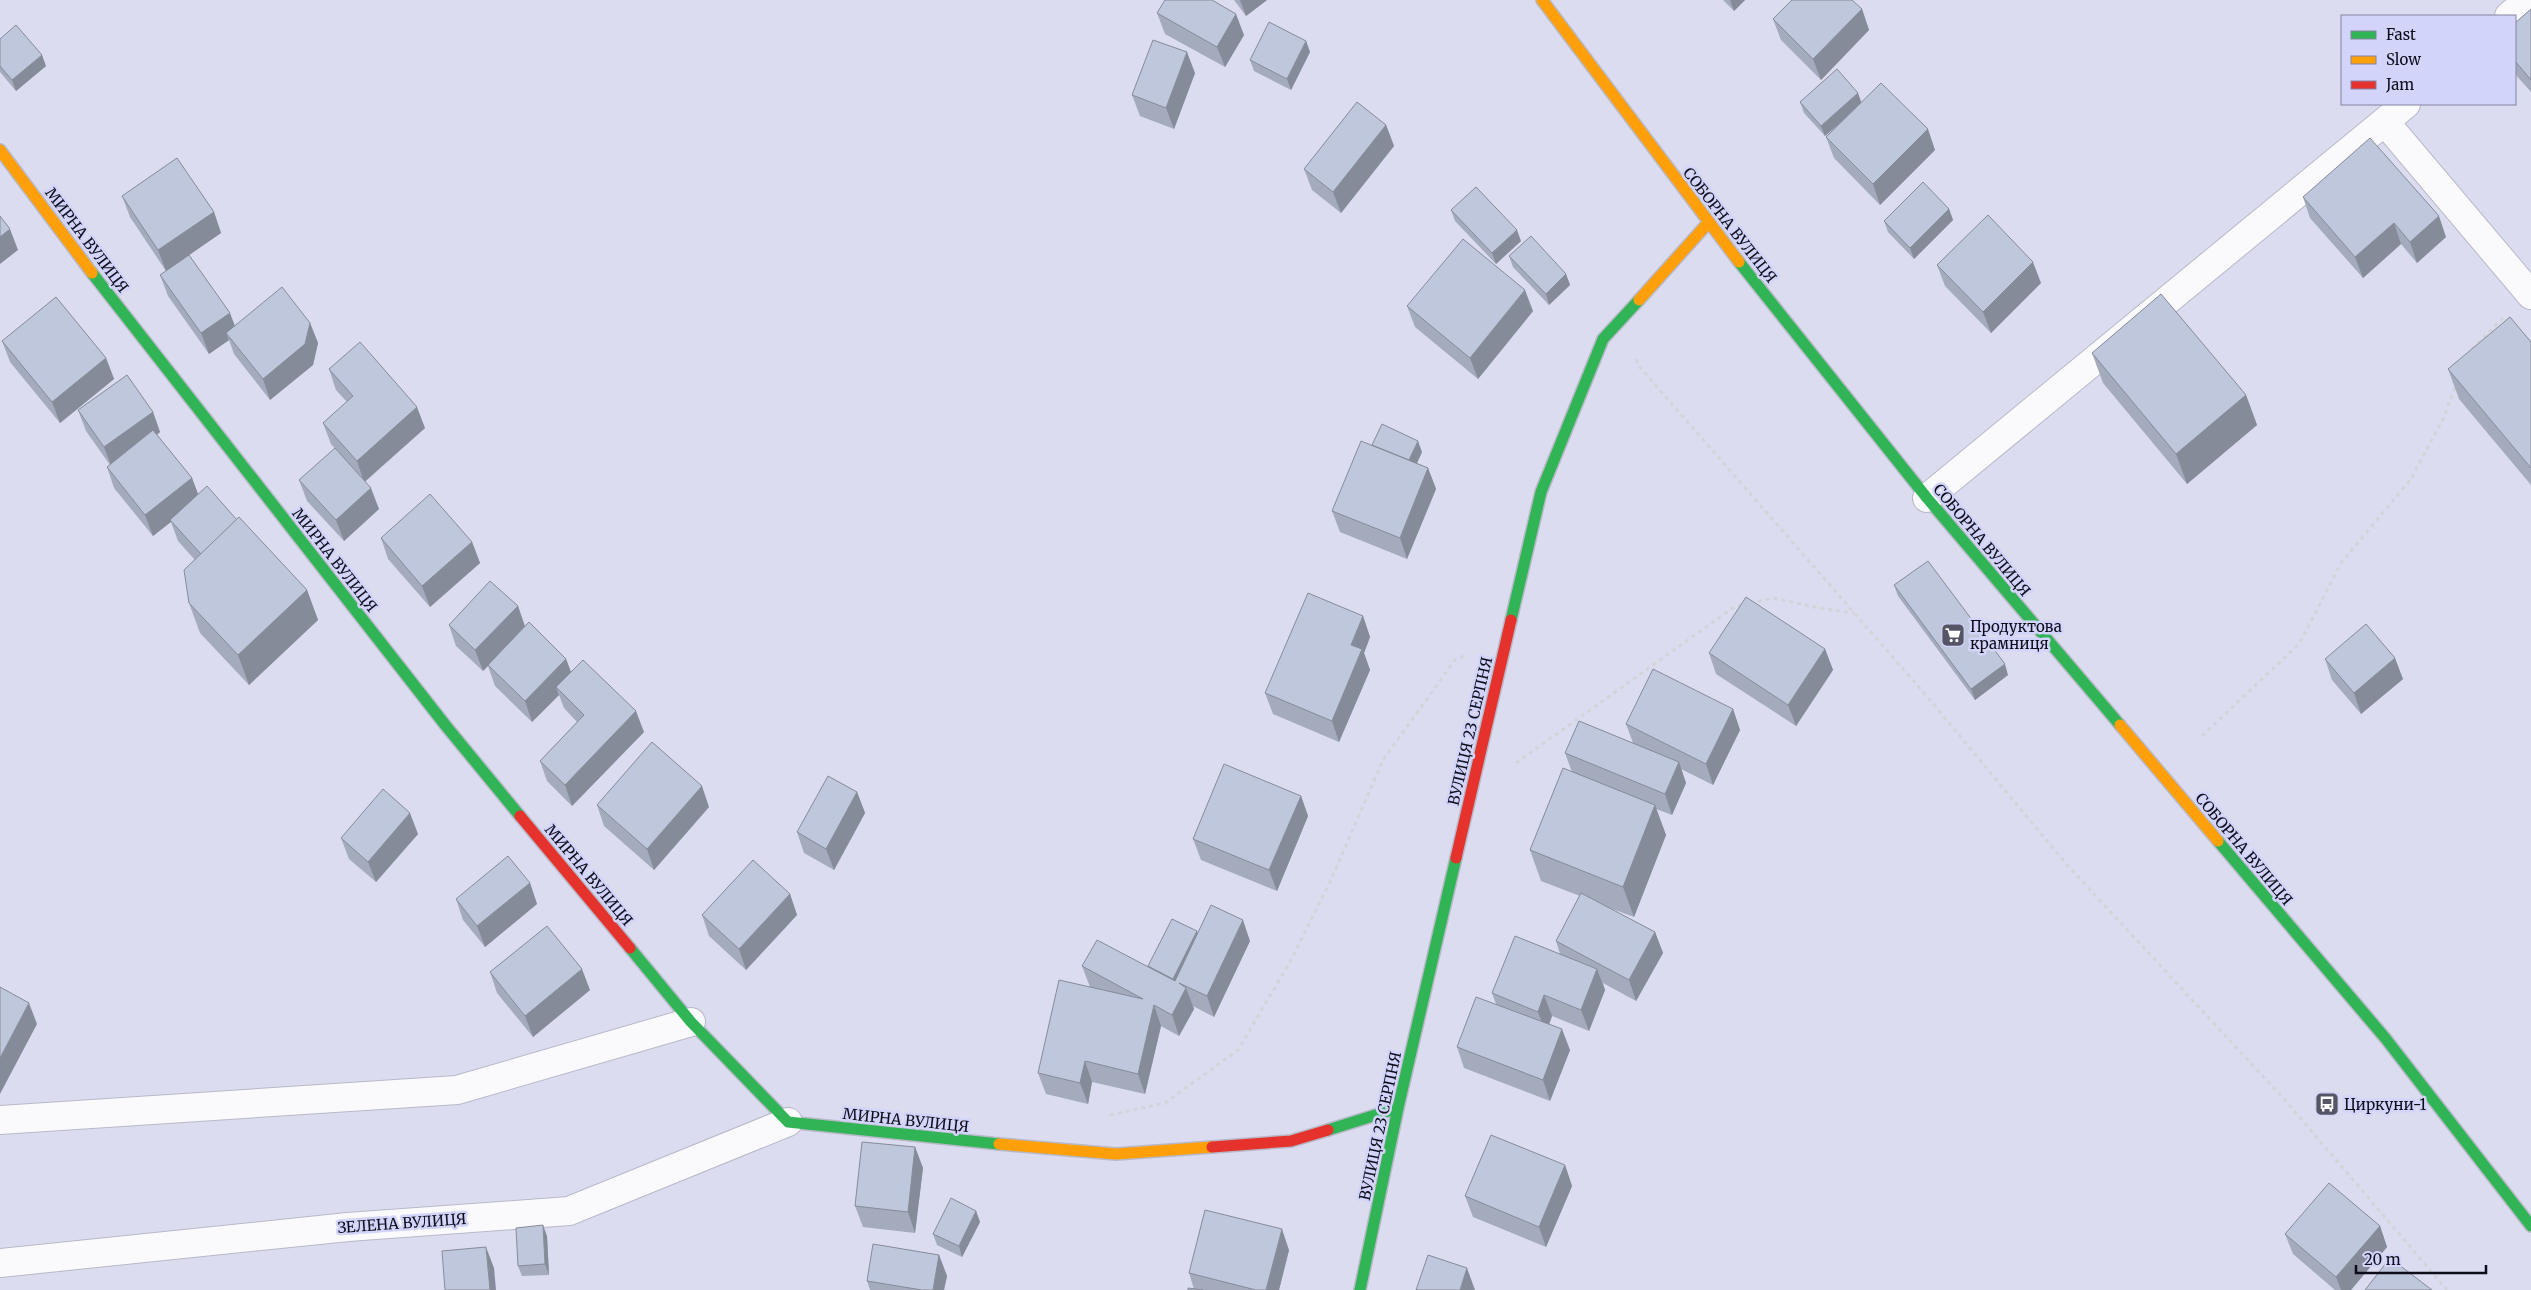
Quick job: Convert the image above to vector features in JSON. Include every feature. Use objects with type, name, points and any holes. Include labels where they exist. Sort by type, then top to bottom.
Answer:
[{"type":"street","name":"СОБОРНА ВУЛИЦЯ","points":[[1542,0],[1708,223],[1927,498],[2386,1039],[2531,1226]]},
{"type":"street","points":[[2509,15],[2528,0]]},
{"type":"street","points":[[1927,498],[2405,105]]},
{"type":"street","points":[[2385,122],[2530,294]]},
{"type":"street","name":"МИРНА ВУЛИЦЯ","points":[[0,150],[152,352],[446,726],[691,1022],[788,1122],[936,1139],[1116,1154],[1291,1141],[1398,1108]]},
{"type":"street","name":"ВУЛИЦЯ 23 СЕРПНЯ","points":[[1360,1290],[1398,1108],[1541,492],[1603,339],[1708,223]]},
{"type":"street","points":[[0,1120],[457,1090],[691,1022]]},
{"type":"street","name":"ЗЕЛЕНА ВУЛИЦЯ","points":[[0,1263],[348,1227],[569,1211],[788,1122]]},
{"type":"path","points":[[2466,356],[2530,294]]},
{"type":"path","points":[[1631,308],[1637,364],[1855,613],[2068,866],[2284,1099],[2447,1290]]},
{"type":"path","points":[[2202,736],[2299,644],[2340,563],[2411,479],[2444,417],[2456,382]]},
{"type":"path","points":[[1514,765],[1536,747],[1734,607],[1774,598],[1819,608],[1855,613]]},
{"type":"path","points":[[1107,1115],[1165,1103],[1238,1050],[1291,960],[1326,889],[1383,760],[1455,660],[1508,635]]},
{"type":"building","points":[[1165,0],[1212,0],[1236,14],[1217,47],[1157,13]]},
{"type":"building","points":[[1792,0],[1852,0],[1862,9],[1813,59],[1773,19]]},
{"type":"building","points":[[2531,9],[2531,80],[2516,62],[2516,22]]},
{"type":"building","points":[[1269,22],[1306,41],[1287,79],[1250,60]]},
{"type":"building","points":[[16,25],[42,55],[12,80],[0,66],[0,39]]},
{"type":"building","points":[[1153,40],[1187,52],[1166,108],[1132,95]]},
{"type":"building","points":[[1837,69],[1858,93],[1821,126],[1800,102]]},
{"type":"building","points":[[1881,83],[1928,129],[1873,184],[1826,137]]},
{"type":"building","points":[[1357,102],[1386,125],[1333,192],[1304,169]]},
{"type":"building","points":[[2370,138],[2439,216],[2410,242],[2394,223],[2355,257],[2303,197]]},
{"type":"building","points":[[177,158],[214,212],[158,250],[122,196]]},
{"type":"building","points":[[1923,182],[1949,209],[1910,248],[1884,221]]},
{"type":"building","points":[[1476,187],[1517,230],[1492,253],[1451,210]]},
{"type":"building","points":[[1988,215],[2033,262],[1983,312],[1937,265]]},
{"type":"building","points":[[0,216],[10,229],[0,237]]},
{"type":"building","points":[[1531,236],[1566,274],[1546,294],[1509,256]]},
{"type":"building","points":[[1463,239],[1525,290],[1470,358],[1407,306]]},
{"type":"building","points":[[189,255],[230,313],[201,333],[160,275]]},
{"type":"building","points":[[282,287],[310,323],[305,344],[263,379],[226,333]]},
{"type":"building","points":[[2161,294],[2246,395],[2176,454],[2092,353]]},
{"type":"building","points":[[56,297],[106,358],[52,402],[2,341]]},
{"type":"building","points":[[2510,317],[2531,342],[2531,468],[2448,369]]},
{"type":"building","points":[[360,342],[417,407],[357,461],[323,423],[353,396],[329,369]]},
{"type":"building","points":[[127,375],[153,412],[104,447],[78,410]]},
{"type":"building","points":[[1382,424],[1418,441],[1409,460],[1372,445]]},
{"type":"building","points":[[153,430],[192,478],[145,515],[107,467]]},
{"type":"building","points":[[1361,441],[1428,468],[1400,538],[1332,511]]},
{"type":"building","points":[[335,448],[371,488],[336,520],[299,480]]},
{"type":"building","points":[[207,486],[237,520],[201,554],[170,520]]},
{"type":"building","points":[[430,494],[472,542],[422,586],[381,538]]},
{"type":"building","points":[[239,517],[307,590],[238,655],[189,603],[184,570]]},
{"type":"building","name":"Продуктова крамниця","points":[[1928,561],[2005,664],[1971,689],[1894,585]]},
{"type":"building","points":[[490,581],[518,606],[475,650],[449,625]]},
{"type":"building","points":[[1308,593],[1363,616],[1351,645],[1362,649],[1332,721],[1265,693]]},
{"type":"building","points":[[1746,597],[1825,649],[1788,705],[1709,653]]},
{"type":"building","points":[[529,622],[566,659],[525,701],[488,665]]},
{"type":"building","points":[[2366,624],[2395,658],[2354,693],[2325,659]]},
{"type":"building","points":[[583,660],[636,711],[565,785],[540,761],[584,715],[556,687]]},
{"type":"building","points":[[1653,669],[1733,709],[1706,764],[1626,724]]},
{"type":"building","points":[[1579,721],[1679,762],[1665,794],[1565,753]]},
{"type":"building","points":[[652,742],[702,786],[647,849],[597,805]]},
{"type":"building","points":[[1224,764],[1301,796],[1269,870],[1193,839]]},
{"type":"building","points":[[1563,768],[1655,805],[1623,887],[1530,850]]},
{"type":"building","points":[[828,776],[857,792],[826,849],[797,832]]},
{"type":"building","points":[[383,789],[410,813],[368,862],[341,838]]},
{"type":"building","points":[[508,856],[530,883],[477,926],[456,899]]},
{"type":"building","points":[[753,860],[790,894],[739,949],[702,915]]},
{"type":"building","points":[[1581,893],[1655,932],[1629,980],[1556,941]]},
{"type":"building","points":[[1211,905],[1243,920],[1207,996],[1179,983],[1186,988],[1172,1015],[1154,1005],[1138,1074],[1085,1061],[1080,1083],[1038,1073],[1059,980],[1143,999],[1082,966],[1097,940],[1175,981]]},
{"type":"building","points":[[1172,919],[1197,931],[1173,979],[1148,966]]},
{"type":"building","points":[[547,926],[582,969],[525,1016],[490,972]]},
{"type":"building","points":[[1515,936],[1597,969],[1581,1010],[1544,995],[1538,1012],[1492,993]]},
{"type":"building","points":[[0,987],[29,1003],[0,1058]]},
{"type":"building","points":[[1476,997],[1562,1029],[1543,1080],[1457,1047]]},
{"type":"building","points":[[1491,1135],[1565,1165],[1539,1227],[1465,1196]]},
{"type":"building","points":[[862,1142],[915,1147],[908,1212],[855,1206]]},
{"type":"building","points":[[2329,1183],[2380,1226],[2336,1277],[2285,1234]]},
{"type":"building","points":[[951,1198],[976,1211],[959,1246],[933,1234]]},
{"type":"building","points":[[1205,1210],[1282,1229],[1266,1290],[1256,1290],[1189,1273]]},
{"type":"building","points":[[543,1225],[545,1264],[518,1266],[516,1228]]},
{"type":"building","points":[[873,1244],[939,1255],[933,1290],[867,1281]]},
{"type":"building","points":[[486,1247],[490,1290],[445,1290],[442,1251]]},
{"type":"building","points":[[1428,1255],[1467,1268],[1460,1290],[1416,1290]]},
{"type":"building","points":[[2390,1258],[2432,1290],[2365,1290]]},
{"type":"traffic: fast","points":[[1739,262],[1927,498],[2120,725]]},
{"type":"traffic: fast","points":[[92,273],[446,726],[520,816]]},
{"type":"traffic: fast","points":[[1511,620],[1541,492],[1603,339],[1639,300]]},
{"type":"traffic: fast","points":[[2218,841],[2386,1039],[2531,1226]]},
{"type":"traffic: fast","points":[[1360,1290],[1398,1108],[1456,858]]},
{"type":"traffic: fast","points":[[630,948],[691,1022],[788,1122],[999,1144]]},
{"type":"traffic: fast","points":[[1328,1130],[1398,1108]]},
{"type":"traffic: slow","points":[[1542,0],[1739,262]]},
{"type":"traffic: slow","points":[[0,150],[92,273]]},
{"type":"traffic: slow","points":[[1639,300],[1708,223]]},
{"type":"traffic: slow","points":[[2120,725],[2218,841]]},
{"type":"traffic: slow","points":[[999,1144],[1116,1154],[1212,1147]]},
{"type":"traffic: jam","points":[[1456,858],[1511,620]]},
{"type":"traffic: jam","points":[[520,816],[630,948]]},
{"type":"traffic: jam","points":[[1212,1147],[1291,1141],[1328,1130]]},
{"type":"place","name":"Продуктова крамниця","points":[[1953,635]]},
{"type":"place","name":"Циркуни-1","points":[[2327,1104]]}]
